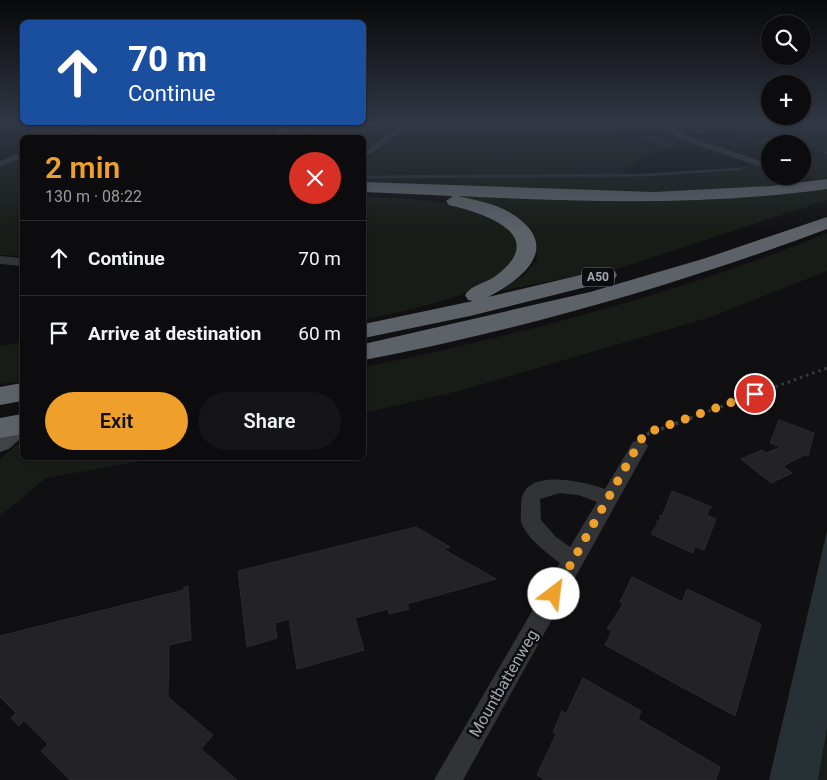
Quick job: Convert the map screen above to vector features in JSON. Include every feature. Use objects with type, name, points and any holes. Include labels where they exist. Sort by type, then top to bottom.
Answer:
[{"type":"highway","points":[[366,188],[656,196],[744,194],[827,184]]},
{"type":"highway","points":[[366,194],[439,198],[490,210],[514,224],[523,233],[528,251],[525,262],[518,270],[509,279],[489,290],[448,304],[366,323]]},
{"type":"highway","name":"A50","points":[[366,331],[470,308],[630,268],[701,248],[827,206]]},
{"type":"highway","name":"A50","points":[[366,352],[442,336],[633,287],[719,262],[827,224]]},
{"type":"highway","points":[[0,428],[20,424]]},
{"type":"main road","points":[[0,443],[20,426]]},
{"type":"street","points":[[0,164],[14,158]]},
{"type":"street","points":[[744,158],[761,164]]},
{"type":"street","points":[[0,260],[20,262]]},
{"type":"street","name":"Mountbattenweg","points":[[448,780],[639,446]]},
{"type":"street","points":[[573,560],[549,543],[531,522],[530,495],[547,486],[572,486],[609,498]]},
{"type":"path","points":[[639,446],[642,438],[649,432],[827,368]]},
{"type":"shaded area","points":[[369,158],[641,158],[621,175],[706,174],[723,172],[750,163],[761,167],[761,185],[772,185],[731,190],[633,193],[366,183],[366,160]]},
{"type":"shaded area","points":[[811,158],[827,158],[827,178],[811,179]]},
{"type":"shaded area","points":[[12,161],[20,162],[20,256],[0,255],[0,166]]},
{"type":"shaded area","points":[[827,189],[827,200],[620,268],[493,292],[523,276],[537,260],[535,242],[471,201],[426,194],[710,199],[768,196]]},
{"type":"shaded area","points":[[366,197],[423,200],[467,208],[487,214],[503,224],[516,240],[518,249],[516,257],[507,269],[494,279],[478,288],[419,307],[366,320]]},
{"type":"shaded area","points":[[827,233],[827,271],[711,317],[459,391],[366,413],[366,367],[540,327],[658,293]]},
{"type":"shaded area","points":[[20,342],[20,381],[0,384],[0,346]]},
{"type":"shaded area","points":[[20,442],[20,460],[147,460],[46,478],[0,516],[0,459]]},
{"type":"shaded area","points":[[827,531],[827,729],[818,780],[769,780]]},
{"type":"shaded area","points":[[827,729],[827,780],[818,780]]},
{"type":"building","points":[[779,420],[814,433],[808,456],[805,455],[783,466],[792,473],[771,483],[741,459],[762,450],[766,453],[781,447],[770,443]]},
{"type":"building","points":[[672,491],[712,507],[710,507],[707,515],[716,519],[704,550],[695,546],[693,553],[651,534],[658,523],[656,521],[658,522],[661,517],[659,515],[662,516]]},
{"type":"building","points":[[416,527],[450,547],[443,549],[496,579],[407,604],[409,609],[389,614],[388,609],[355,618],[364,650],[297,669],[289,619],[275,623],[277,638],[247,647],[238,571]]},
{"type":"building","points":[[632,577],[682,602],[687,589],[761,624],[735,716],[605,645],[612,631],[607,629],[623,604],[620,602]]},
{"type":"building","points":[[188,586],[191,640],[169,645],[168,697],[213,735],[201,749],[237,780],[70,780],[41,751],[48,744],[24,721],[19,726],[11,718],[16,713],[0,697],[0,636],[184,590],[184,587]]},
{"type":"building","points":[[583,678],[641,711],[638,719],[720,767],[716,780],[545,780],[537,775],[556,734],[553,732],[562,711],[566,714]]},
{"type":"waterway","points":[[366,177],[646,175],[740,169]]},
{"type":"route","points":[[554,594],[642,438],[649,432],[755,394]]}]
